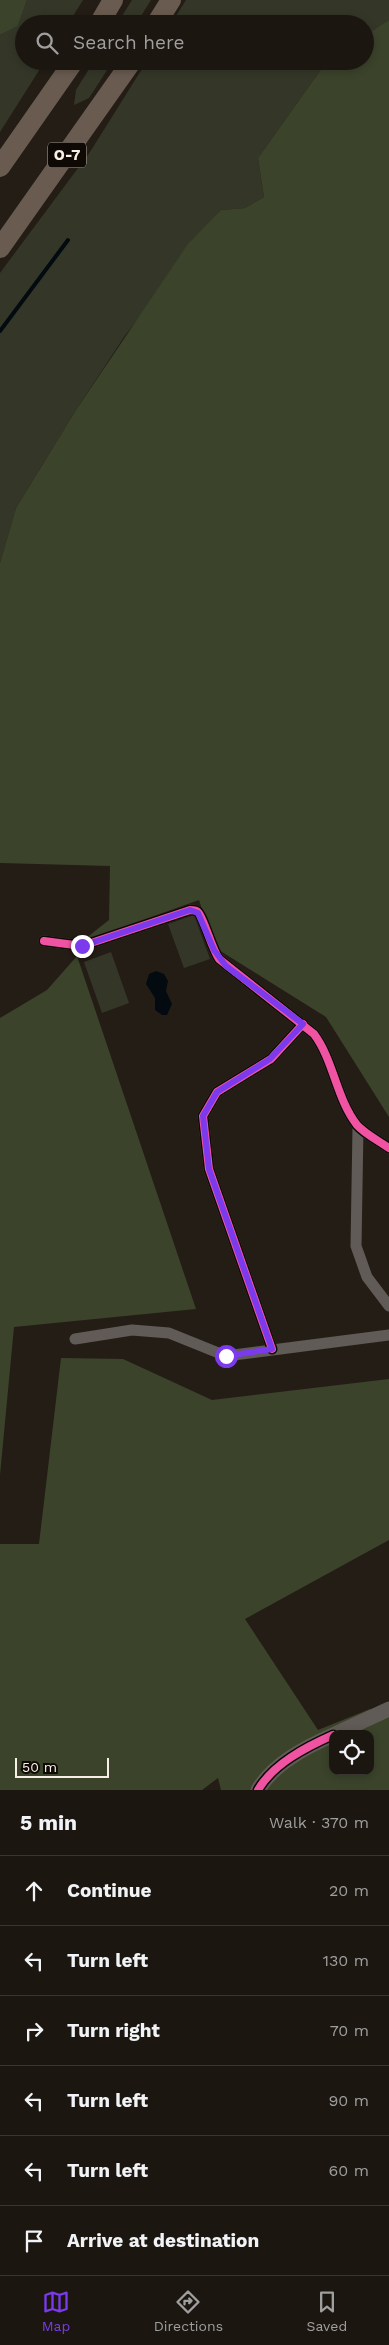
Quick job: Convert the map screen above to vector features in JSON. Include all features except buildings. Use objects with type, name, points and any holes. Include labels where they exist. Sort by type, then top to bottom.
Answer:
[{"type":"highway","points":[[104,15],[113,0]]},
{"type":"highway","points":[[161,15],[170,0]]},
{"type":"highway","points":[[0,167],[68,70]]},
{"type":"highway","name":"O-7","points":[[0,248],[126,70]]},
{"type":"street","points":[[44,941],[82,946],[190,910],[195,910],[200,916],[210,943],[220,959],[303,1024],[322,1046],[350,1113],[358,1127],[389,1148]]},
{"type":"street","points":[[272,1349],[209,1169],[203,1116],[217,1092],[270,1059],[303,1024]]},
{"type":"street","points":[[358,1127],[356,1246],[367,1276],[389,1306]]},
{"type":"street","points":[[75,1339],[132,1330],[169,1333],[226,1356],[389,1335]]},
{"type":"street","points":[[343,1730],[389,1709]]},
{"type":"street","points":[[258,1790],[261,1784],[290,1757],[329,1737]]},
{"type":"green space","points":[[0,0],[27,0],[22,15],[15,15],[15,28],[0,35]]},
{"type":"green space","points":[[27,0],[83,0],[74,15],[22,15]]},
{"type":"green space","points":[[132,0],[151,0],[142,15],[123,15]]},
{"type":"green space","points":[[186,0],[389,0],[389,20],[374,29],[374,15],[177,15]]},
{"type":"green space","points":[[389,20],[389,1117],[326,1017],[214,947],[199,900],[81,942],[109,920],[110,866],[0,863],[0,563],[16,508],[76,410],[188,244],[221,210],[245,208],[264,197],[258,158],[321,70],[374,70],[374,29]]},
{"type":"green space","points":[[15,28],[15,70],[39,70],[0,132],[0,35]]},
{"type":"green space","points":[[88,70],[107,70],[89,98],[74,105],[76,90]]},
{"type":"green space","points":[[141,70],[321,70],[258,158],[264,197],[245,208],[221,210],[124,337],[76,410],[16,508],[0,563],[0,273],[90,152]]},
{"type":"green space","points":[[194,915],[210,959],[184,968],[168,924]]},
{"type":"green space","points":[[111,952],[129,1003],[102,1013],[84,962]]},
{"type":"green space","points":[[77,956],[196,1309],[14,1327],[0,1475],[0,1018],[47,990]]},
{"type":"green space","points":[[61,1358],[123,1359],[212,1400],[389,1379],[389,1540],[245,1619],[318,1730],[370,1709],[389,1714],[389,1790],[221,1790],[218,1778],[202,1790],[0,1790],[0,1544],[39,1544]]},
{"type":"shaded area","points":[[156,971],[164,974],[168,981],[166,991],[172,1004],[167,1015],[162,1015],[155,1010],[155,998],[146,984],[149,974]]},
{"type":"waterway","points":[[0,331],[68,240]]},
{"type":"cycle path","points":[[44,941],[82,946],[190,910],[198,912],[219,959],[314,1034],[326,1056],[344,1103],[357,1125],[389,1148]]},
{"type":"cycle path","points":[[272,1349],[209,1169],[203,1116],[217,1092],[271,1059],[303,1024]]},
{"type":"cycle path","points":[[258,1790],[281,1764],[329,1737]]},
{"type":"route","points":[[82,946],[190,910],[195,910],[200,916],[210,943],[226,966],[303,1024],[270,1059],[217,1092],[203,1116],[209,1169],[272,1349],[226,1356]]}]
